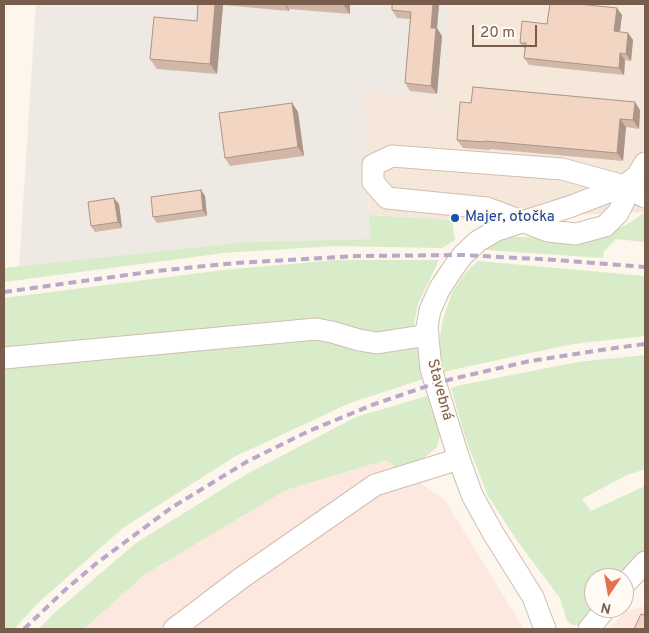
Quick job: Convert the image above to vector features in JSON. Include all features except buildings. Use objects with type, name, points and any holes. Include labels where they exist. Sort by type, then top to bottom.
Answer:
[{"type":"street","points":[[624,186],[624,201],[618,212],[605,226],[576,234],[548,231],[487,208],[387,198],[372,182],[373,165],[392,156],[562,169],[624,186],[645,197]]},
{"type":"street","points":[[624,186],[637,176],[645,163]]},
{"type":"street","name":"Stavebná","points":[[545,629],[533,597],[472,495],[459,459],[431,369],[427,327],[430,310],[440,288],[463,255],[478,241],[497,230],[624,186]]},
{"type":"street","points":[[4,358],[316,329],[377,343],[428,335]]},
{"type":"street","points":[[174,629],[240,579],[375,486],[459,459]]},
{"type":"street","points":[[634,574],[645,562]]},
{"type":"street","points":[[588,629],[597,618]]},
{"type":"shaded area","points":[[36,4],[448,4],[442,99],[364,91],[370,239],[246,242],[19,267]]},
{"type":"shaded area","points":[[448,4],[645,4],[645,212],[452,220],[369,215],[364,91],[442,99]]},
{"type":"shaded area","points":[[386,460],[444,499],[524,629],[84,629],[144,575],[286,490]]},
{"type":"shaded area","points":[[645,606],[645,629],[609,629],[619,618],[634,618],[634,609]]},
{"type":"green space","points":[[645,212],[645,242],[616,239],[604,251],[603,258],[485,250],[491,245],[509,237],[528,237],[571,243],[600,237],[628,224]]},
{"type":"green space","points":[[369,215],[452,220],[455,240],[442,248],[334,246],[224,253],[4,282],[4,268],[246,242],[370,239]]},
{"type":"green space","points":[[335,260],[439,260],[418,304],[414,324],[423,379],[350,403],[234,457],[123,528],[39,602],[14,629],[4,629],[4,298],[223,270]]},
{"type":"green space","points":[[478,261],[645,276],[645,336],[573,344],[441,373],[438,351],[442,323],[452,292],[466,272]]},
{"type":"green space","points":[[645,355],[645,469],[625,476],[582,499],[591,511],[645,486],[645,555],[631,568],[584,568],[585,618],[579,625],[572,625],[567,621],[560,598],[518,542],[488,496],[466,440],[451,388],[578,362]]},
{"type":"green space","points":[[427,396],[440,435],[437,447],[424,458],[396,467],[386,460],[286,490],[144,575],[84,629],[39,629],[52,615],[136,543],[245,475],[356,417]]},
{"type":"railway","points":[[4,292],[156,271],[236,263],[357,256],[463,255],[645,267]]},
{"type":"railway","points":[[24,629],[98,562],[171,508],[248,461],[309,431],[372,405],[452,379],[530,361],[645,344]]},
{"type":"place","name":"Majer, otočka","points":[[455,218]]}]
